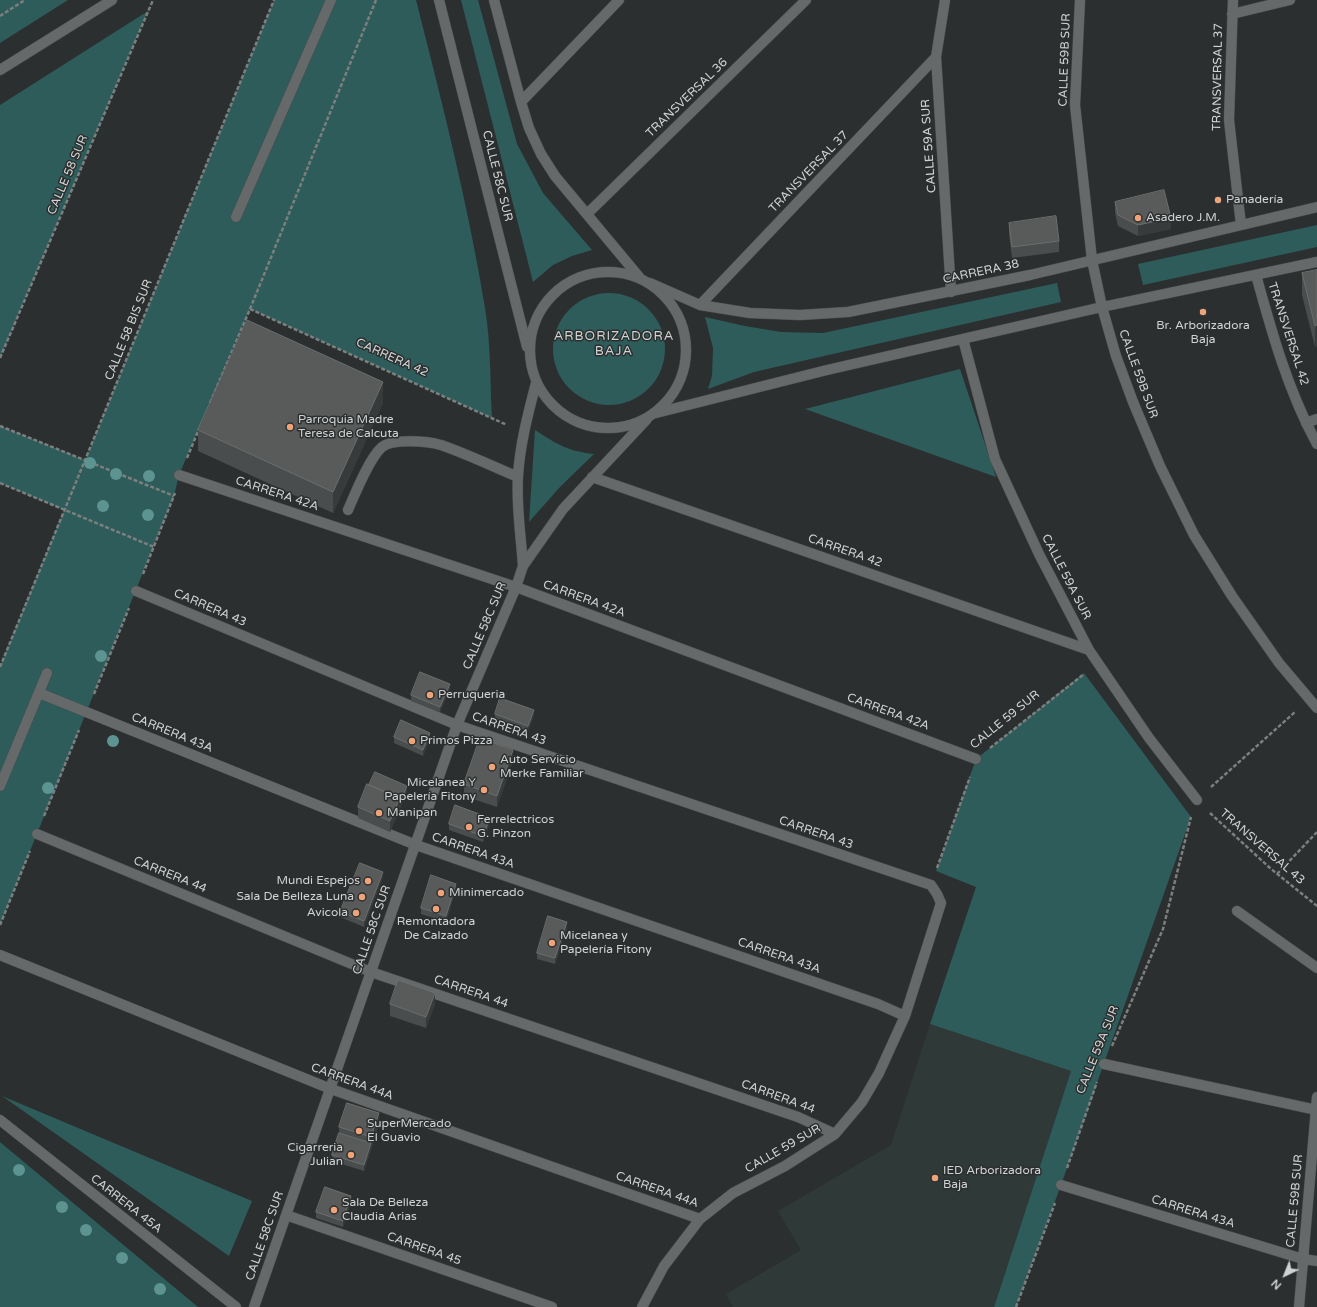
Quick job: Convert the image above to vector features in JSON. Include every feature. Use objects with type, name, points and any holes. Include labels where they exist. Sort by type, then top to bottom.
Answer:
[{"type":"street","points":[[0,70],[112,0]]},
{"type":"street","points":[[236,217],[331,0]]},
{"type":"street","name":"CALLE 58C SUR","points":[[439,0],[536,383],[523,432],[518,477],[519,517],[523,566]]},
{"type":"street","points":[[494,0],[520,102],[529,128],[541,154],[555,176],[640,278]]},
{"type":"street","points":[[520,102],[619,0]]},
{"type":"street","name":"TRANSVERSAL 36","points":[[587,214],[806,0]]},
{"type":"street","name":"CALLE 59A SUR","points":[[945,0],[936,57],[951,292]]},
{"type":"street","name":"CALLE 59B SUR","points":[[1080,0],[1075,105],[1092,260],[1102,307],[1116,356],[1133,402],[1160,466],[1194,535],[1232,596],[1279,663],[1317,708]]},
{"type":"street","name":"TRANSVERSAL 37","points":[[1233,0],[1229,120],[1241,225]]},
{"type":"street","points":[[1232,14],[1290,0]]},
{"type":"street","name":"TRANSVERSAL 37","points":[[700,305],[936,57]]},
{"type":"street","name":"CARRERA 38","points":[[650,283],[700,305],[750,313],[800,315],[848,312],[1030,275],[1317,207]]},
{"type":"street","points":[[656,414],[827,370],[1102,307],[1317,262]]},
{"type":"street","points":[[529,358],[530,334],[538,312],[552,293],[571,280],[594,273],[617,272],[640,278],[650,283],[669,300],[682,322],[687,347],[684,372],[673,395],[656,414],[647,420],[622,428],[596,428],[571,420],[551,404],[536,383]]},
{"type":"street","name":"TRANSVERSAL 42","points":[[1256,275],[1270,327],[1283,367],[1306,423],[1317,444]]},
{"type":"street","name":"CALLE 59A SUR","points":[[963,339],[995,459],[1039,554],[1097,663],[1149,738],[1196,800]]},
{"type":"street","points":[[1306,423],[1317,419]]},
{"type":"street","name":"CALLE 58C SUR","points":[[254,1307],[457,725],[516,587],[523,566],[563,509],[647,420]]},
{"type":"street","points":[[348,510],[372,461],[380,449],[385,445],[393,443],[415,442],[440,445],[518,477]]},
{"type":"street","name":"CARRERA 42A","points":[[179,476],[516,587],[976,759]]},
{"type":"street","name":"CARRERA 42","points":[[592,477],[1089,650]]},
{"type":"street","name":"CARRERA 43","points":[[136,591],[457,725],[931,885]]},
{"type":"street","points":[[0,786],[47,673]]},
{"type":"street","name":"CARRERA 43A","points":[[39,693],[416,845],[870,1001],[905,1016]]},
{"type":"street","name":"CARRERA 44","points":[[37,834],[371,972],[798,1117],[835,1134]]},
{"type":"street","name":"CALLE 59 SUR","points":[[642,1307],[664,1266],[700,1219],[733,1193],[785,1166],[835,1134],[862,1102],[879,1073],[905,1016],[941,903],[931,885]]},
{"type":"street","points":[[1237,911],[1317,968]]},
{"type":"street","name":"CARRERA 44A","points":[[0,955],[331,1089],[700,1219]]},
{"type":"street","points":[[1104,1064],[1316,1110]]},
{"type":"street","name":"CALLE 59B SUR","points":[[1299,1307],[1317,1097]]},
{"type":"street","name":"CARRERA 45A","points":[[0,1120],[236,1307]]},
{"type":"street","name":"CARRERA 43A","points":[[1061,1185],[1303,1259],[1317,1261]]},
{"type":"street","name":"CARRERA 45","points":[[286,1215],[552,1307]]},
{"type":"path","points":[[0,16],[25,0]]},
{"type":"path","name":"CALLE 58 SUR","points":[[0,358],[153,0]]},
{"type":"path","name":"CALLE 58 BIS SUR","points":[[0,666],[274,0]]},
{"type":"path","name":"CARRERA 42","points":[[250,309],[523,432]]},
{"type":"path","points":[[0,426],[174,496]]},
{"type":"path","points":[[0,483],[154,547]]},
{"type":"path","name":"CALLE 59 SUR","points":[[931,885],[976,759],[1097,663]]},
{"type":"path","points":[[1196,800],[1309,699]]},
{"type":"path","name":"TRANSVERSAL 43","points":[[1196,800],[1277,874],[1317,906]]},
{"type":"path","name":"CALLE 59A SUR","points":[[1016,1307],[1104,1064],[1163,929],[1196,800]]},
{"type":"path","points":[[1277,874],[1317,832]]},
{"type":"shaded area","points":[[0,0],[68,0],[0,43]]},
{"type":"shaded area","points":[[274,0],[416,0],[454,153],[471,230],[485,308],[490,363],[492,418],[250,309],[179,475],[174,496],[0,925],[0,666],[64,510],[0,483],[0,426],[85,460]]},
{"type":"shaded area","points":[[461,0],[478,0],[517,144],[543,193],[592,250],[572,256],[553,265],[533,282]]},
{"type":"shaded area","points":[[148,11],[0,358],[0,105]]},
{"type":"shaded area","points":[[1317,225],[1317,247],[1143,285],[1138,264]]},
{"type":"shaded area","points":[[1057,283],[1061,302],[754,372],[708,389],[712,376],[713,348],[705,317],[781,332],[823,333]]},
{"type":"shaded area","points":[[609,293],[630,297],[649,309],[661,328],[665,349],[661,370],[649,389],[630,401],[609,405],[588,401],[569,389],[557,370],[553,349],[557,328],[569,309],[588,297]]},
{"type":"shaded area","points":[[960,369],[996,477],[805,409]]},
{"type":"shaded area","points":[[535,430],[569,449],[594,454],[560,487],[529,522]]},
{"type":"shaded area","points":[[1084,673],[1191,817],[1061,1185],[1016,1307],[994,1307],[1071,1071],[930,1024],[976,887],[936,871],[976,759]]},
{"type":"shaded area","name":"IED Arborizadora Baja","points":[[930,1024],[1071,1071],[994,1307],[733,1307],[726,1294],[801,1250],[778,1211],[891,1145]]},
{"type":"shaded area","points":[[2,1096],[252,1201],[229,1256]]},
{"type":"shaded area","points":[[0,1142],[198,1307],[0,1307]]},
{"type":"building","points":[[1164,190],[1171,218],[1138,225],[1118,215],[1115,202]]},
{"type":"building","points":[[1056,216],[1059,241],[1012,247],[1009,223]]},
{"type":"building","points":[[1317,270],[1317,325],[1315,326],[1302,273]]},
{"type":"building","name":"Parroquia Madre Teresa de Calcuta","points":[[247,320],[383,382],[333,492],[198,430]]},
{"type":"building","name":"Perruqueria","points":[[420,672],[450,684],[440,707],[411,695]]},
{"type":"building","points":[[500,698],[534,710],[528,726],[495,714]]},
{"type":"building","name":"Primos Pizza","points":[[401,720],[430,733],[423,750],[394,737]]},
{"type":"building","points":[[480,738],[513,750],[497,796],[464,784]]},
{"type":"building","points":[[375,772],[407,786],[400,803],[400,798],[369,785]]},
{"type":"building","points":[[367,784],[400,798],[390,821],[358,807]]},
{"type":"building","name":"Ferrelectricos G. Pinzon","points":[[455,805],[490,818],[483,836],[449,824]]},
{"type":"building","points":[[360,863],[383,872],[364,921],[340,912]]},
{"type":"building","points":[[431,875],[456,884],[446,916],[421,908]]},
{"type":"building","name":"Micelanea y Papelería Fitony","points":[[548,916],[567,922],[555,958],[537,953]]},
{"type":"building","points":[[398,980],[435,993],[426,1017],[390,1004]]},
{"type":"building","points":[[347,1103],[379,1113],[371,1137],[339,1127]]},
{"type":"building","name":"Cigarreria Julian","points":[[339,1133],[371,1143],[364,1165],[332,1155]]},
{"type":"building","name":"Sala De Belleza Claudia Arias","points":[[325,1187],[351,1196],[343,1221],[316,1212]]},
{"type":"place","name":"Panadería","points":[[1218,200]]},
{"type":"place","name":"Asadero J.M.","points":[[1138,218]]},
{"type":"place","name":"Br. Arborizadora Baja","points":[[1203,312]]},
{"type":"place","name":"Parroquia Madre Teresa de Calcuta","points":[[290,427]]},
{"type":"place","name":"Perruqueria","points":[[430,695]]},
{"type":"place","name":"Primos Pizza","points":[[412,741]]},
{"type":"place","name":"Auto Servicio Merke Familiar","points":[[492,767]]},
{"type":"place","name":"Micelanea Y Papelería Fitony","points":[[484,790]]},
{"type":"place","name":"Manipan","points":[[379,813]]},
{"type":"place","name":"Ferrelectricos G. Pinzon","points":[[469,827]]},
{"type":"place","name":"Mundi Espejos","points":[[368,881]]},
{"type":"place","name":"Minimercado","points":[[441,893]]},
{"type":"place","name":"Sala De Belleza Luna","points":[[362,897]]},
{"type":"place","name":"Remontadora De Calzado","points":[[436,909]]},
{"type":"place","name":"Avicola","points":[[356,913]]},
{"type":"place","name":"Micelanea y Papelería Fitony","points":[[552,943]]},
{"type":"place","name":"SuperMercado El Guavio","points":[[359,1131]]},
{"type":"place","name":"Cigarreria Julian","points":[[351,1155]]},
{"type":"place","name":"IED Arborizadora Baja","points":[[935,1178]]},
{"type":"place","name":"Sala De Belleza Claudia Arias","points":[[334,1210]]},
{"type":"district","name":"ARBORIZADORA BAJA","points":[[614,344]]}]
